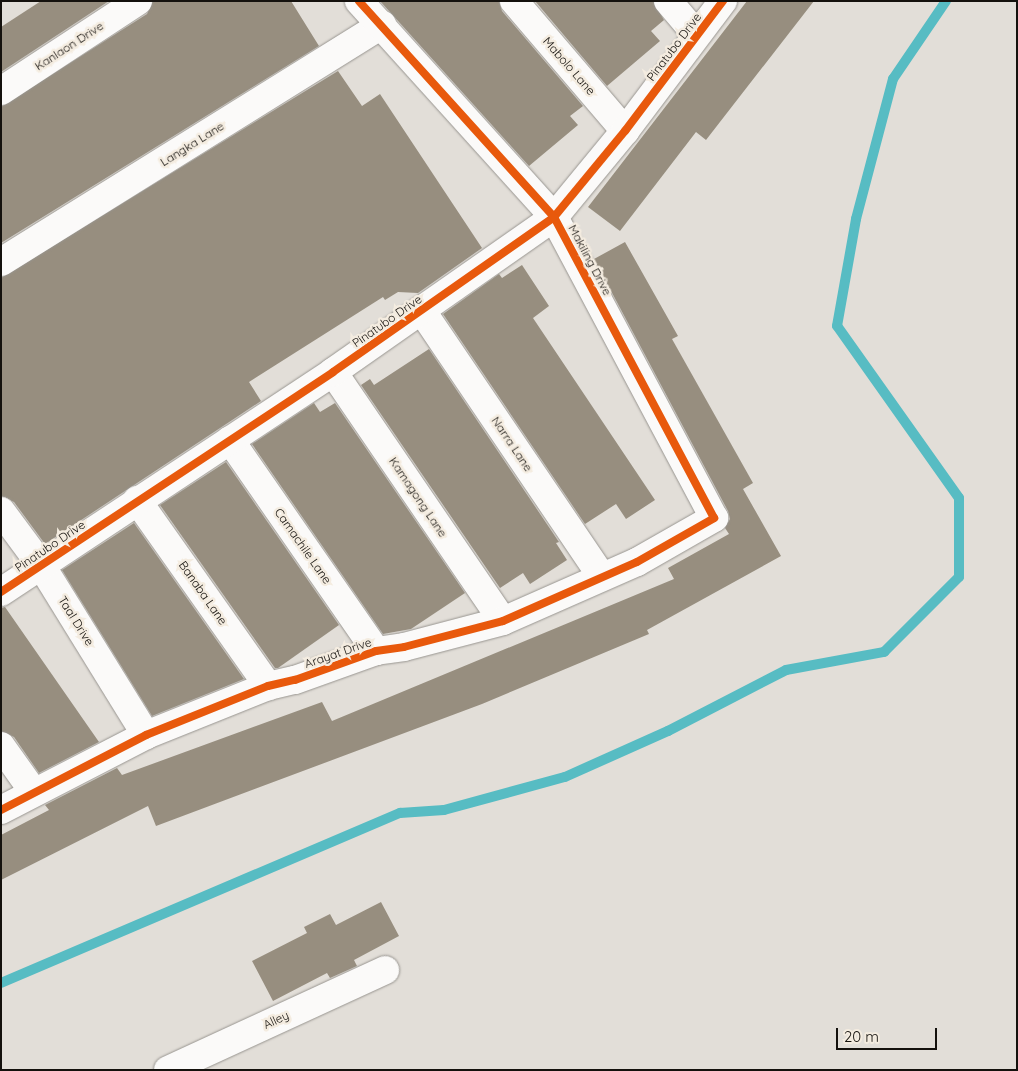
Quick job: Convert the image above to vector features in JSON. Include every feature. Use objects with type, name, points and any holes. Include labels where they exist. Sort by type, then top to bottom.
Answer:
[{"type":"street","name":"Kanlaon Drive","points":[[1,91],[138,1]]},
{"type":"street","name":"Makiling Drive","points":[[359,1],[554,217],[714,518]]},
{"type":"street","name":"Mabolo Lane","points":[[514,1],[625,131]]},
{"type":"street","points":[[668,1],[696,34]]},
{"type":"street","name":"Pinatubo Drive","points":[[1,592],[137,500],[333,372],[554,217],[625,131],[696,34],[723,1]]},
{"type":"street","name":"Langka Lane","points":[[1,262],[382,26]]},
{"type":"street","name":"Narra Lane","points":[[422,311],[602,577]]},
{"type":"street","name":"Kamagong Lane","points":[[333,372],[502,621]]},
{"type":"street","name":"Camachile Lane","points":[[230,440],[376,651]]},
{"type":"street","name":"Banaba Lane","points":[[137,500],[268,686]]},
{"type":"street","name":"Taal Drive","points":[[1,511],[41,565],[146,735]]},
{"type":"street","name":"Arayat Drive","points":[[1,810],[33,791],[146,735],[268,686],[295,680],[376,651],[404,647],[502,621],[637,562],[714,518]]},
{"type":"street","points":[[1,746],[33,791]]},
{"type":"street","name":"Alley","points":[[168,1070],[385,970]]},
{"type":"building","points":[[41,1],[109,1],[1,72],[1,27]]},
{"type":"building","points":[[153,1],[291,1],[319,46],[1,243],[1,107],[147,14]]},
{"type":"building","points":[[380,1],[499,1],[502,11],[583,106],[570,116],[578,125],[529,166]]},
{"type":"building","points":[[535,1],[653,1],[664,20],[651,31],[660,41],[607,86]]},
{"type":"building","points":[[747,1],[814,1],[706,140],[696,132],[620,231],[588,207]]},
{"type":"building","points":[[338,71],[362,106],[380,94],[482,248],[418,293],[398,292],[385,300],[383,297],[249,382],[261,401],[45,544],[14,502],[1,496],[1,278]]},
{"type":"building","points":[[625,242],[678,336],[672,339],[753,483],[743,489],[781,556],[647,630],[649,634],[482,704],[156,826],[148,806],[1,880],[1,835],[49,810],[45,805],[117,768],[122,775],[322,702],[332,721],[674,579],[668,568],[729,534],[725,528],[730,519],[728,511],[594,259]]},
{"type":"building","points":[[522,265],[549,306],[533,318],[655,500],[626,519],[616,504],[585,524],[443,314],[499,274],[502,278]]},
{"type":"building","points":[[429,349],[559,542],[556,543],[567,560],[530,584],[523,573],[500,588],[361,385],[370,379],[374,385]]},
{"type":"building","points":[[314,403],[320,412],[335,403],[465,593],[411,629],[383,634],[252,444]]},
{"type":"building","points":[[226,462],[339,625],[278,668],[275,668],[160,505]]},
{"type":"building","points":[[134,523],[244,679],[152,716],[62,570]]},
{"type":"building","points":[[5,607],[99,742],[39,773],[14,737],[1,731],[1,608]]},
{"type":"building","points":[[381,902],[399,936],[354,960],[357,966],[330,978],[327,973],[273,1001],[252,961],[307,933],[304,927],[330,914],[336,925]]},
{"type":"waterway","points":[[1,983],[400,813],[444,810],[565,777],[668,731],[786,670],[884,652],[959,577],[959,498],[837,326],[856,219],[893,79],[946,1]]},
{"type":"cycle path","points":[[1,810],[146,735],[268,686],[295,680],[376,651],[404,647],[503,621],[637,562],[714,518],[554,217],[359,1]]},
{"type":"cycle path","points":[[1,592],[333,372],[554,217],[625,131],[723,1]]}]
